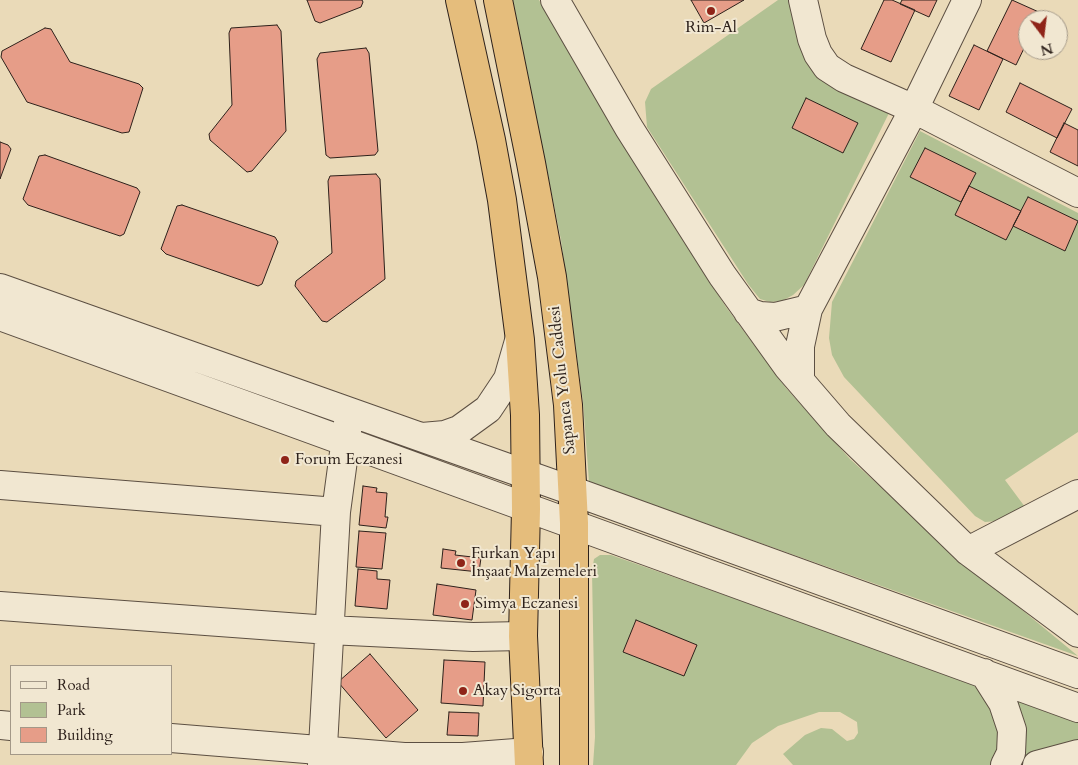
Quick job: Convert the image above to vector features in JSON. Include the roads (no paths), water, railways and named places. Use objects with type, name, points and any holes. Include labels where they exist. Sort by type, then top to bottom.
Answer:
[{"type":"highway","points":[[460,0],[500,192],[520,340],[525,415],[526,509],[523,636],[529,759]]},
{"type":"highway","name":"Sapanca Yolu Caddesi","points":[[498,0],[531,162],[553,285],[568,406],[574,523],[574,765]]},
{"type":"street","points":[[555,0],[629,128],[748,312],[800,381],[838,426],[968,551],[1078,633]]},
{"type":"street","points":[[803,0],[812,39],[818,54],[827,67],[844,78],[914,109],[1078,193]]},
{"type":"street","points":[[800,381],[800,346],[808,308],[914,109],[967,0]]},
{"type":"street","points":[[0,288],[573,491],[1078,674]]},
{"type":"street","points":[[748,312],[760,316],[775,317],[808,308]]},
{"type":"street","points":[[0,316],[344,440],[526,509],[574,523],[1078,708]]},
{"type":"street","points":[[420,437],[445,435],[459,430],[488,409],[508,379],[520,340]]},
{"type":"street","points":[[323,757],[336,512],[344,440],[350,412]]},
{"type":"street","points":[[0,485],[336,512]]},
{"type":"street","points":[[968,551],[1078,494]]},
{"type":"street","points":[[0,606],[329,630],[473,638],[523,636]]},
{"type":"street","points":[[984,673],[1003,704],[1012,730],[1012,748],[1006,765]]},
{"type":"street","points":[[172,738],[323,757],[529,759]]},
{"type":"street","points":[[1037,765],[1078,754]]},
{"type":"place","name":"Rim-Al","points":[[711,11]]},
{"type":"place","name":"Forum Eczanesi","points":[[285,460]]},
{"type":"place","name":"Furkan Yapı İnşaat Malzemeleri","points":[[461,563]]},
{"type":"place","name":"Simya Eczanesi","points":[[465,604]]},
{"type":"place","name":"Akay Sigorta","points":[[463,691]]}]
